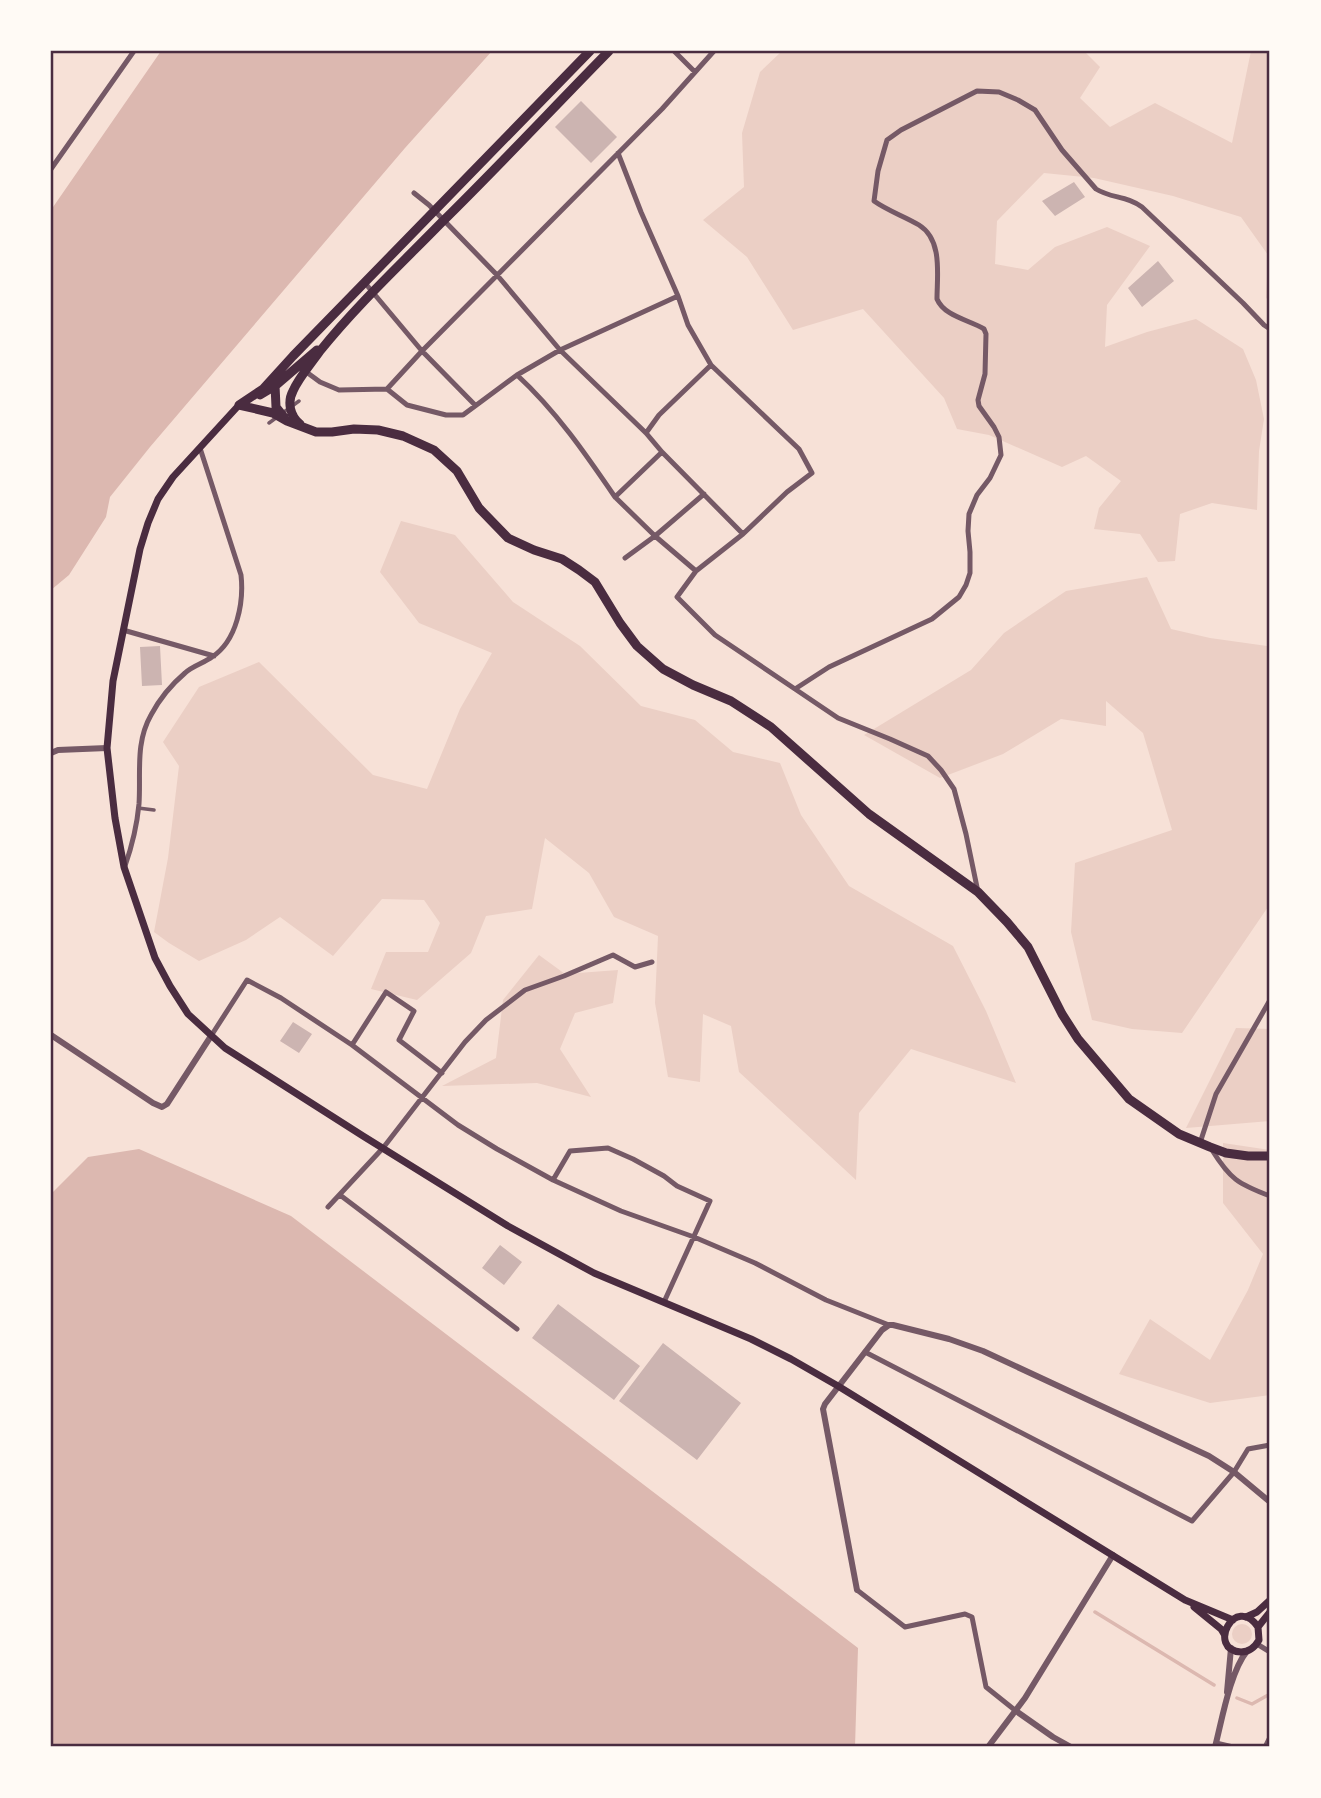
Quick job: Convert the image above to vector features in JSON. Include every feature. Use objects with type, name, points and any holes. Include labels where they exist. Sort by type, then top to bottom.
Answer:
[{"type":"highway","points":[[271,387],[365,283],[590,51]]},
{"type":"highway","points":[[289,406],[292,392],[305,371],[373,291],[609,51]]},
{"type":"highway","points":[[239,405],[271,387],[333,336]]},
{"type":"highway","points":[[271,387],[289,406],[294,419],[306,430]]},
{"type":"highway","points":[[271,387],[276,407],[287,421]]},
{"type":"highway","points":[[239,405],[272,413],[306,430],[378,430],[403,436],[434,450],[457,471],[479,508],[508,538],[562,559],[595,582],[620,623],[638,646],[663,669],[731,701],[771,727],[869,814],[978,892],[1028,947],[1076,1036],[1129,1099],[1179,1133],[1200,1143],[1237,1154],[1270,1156]]},
{"type":"main road","points":[[239,405],[173,477],[158,499],[148,523],[140,549],[113,681],[107,748],[124,867],[155,958],[188,1014],[225,1048],[508,1226],[594,1273],[751,1339],[838,1386],[1185,1600],[1221,1629],[1226,1642],[1239,1652],[1247,1651],[1257,1644],[1259,1636],[1255,1622],[1246,1617]]},
{"type":"main road","points":[[1185,1600],[1233,1619]]},
{"type":"main road","points":[[1224,1634],[1233,1619],[1256,1612],[1270,1600]]},
{"type":"main road","points":[[1258,1627],[1270,1612]]},
{"type":"street","points":[[51,169],[134,51]]},
{"type":"street","points":[[674,51],[695,72]]},
{"type":"street","points":[[387,389],[662,110],[714,51]]},
{"type":"street","points":[[795,689],[829,667],[932,619],[959,597],[970,573],[969,514],[1001,455],[999,437],[978,400],[985,374],[985,329],[947,312],[939,305],[937,255],[932,240],[922,227],[874,201],[877,171],[887,140],[977,91],[999,92],[1018,100],[1035,110],[1062,150],[1096,189],[1102,193],[1133,200],[1264,326],[1270,328]]},
{"type":"street","points":[[618,153],[688,325],[711,365],[799,449],[812,474],[696,571],[677,597],[715,635],[838,718],[928,756],[954,789],[978,892]]},
{"type":"street","points":[[414,193],[497,275],[560,350],[646,433],[743,534]]},
{"type":"street","points":[[365,283],[422,351],[475,405]]},
{"type":"street","points":[[305,371],[320,382],[339,390],[387,389],[407,405],[446,415],[463,415],[517,375],[560,350],[678,296]]},
{"type":"street","points":[[646,433],[660,415],[711,365]]},
{"type":"street","points":[[517,375],[569,430],[615,496],[655,536],[696,571]]},
{"type":"street","points":[[269,423],[299,401]]},
{"type":"street","points":[[124,867],[135,831],[141,737],[149,717],[186,672],[224,648],[238,616],[241,575],[200,448]]},
{"type":"street","points":[[615,496],[662,452]]},
{"type":"street","points":[[625,558],[704,494]]},
{"type":"street","points":[[123,630],[214,656]]},
{"type":"street","points":[[51,753],[58,750],[107,748]]},
{"type":"street","points":[[138,808],[154,810]]},
{"type":"street","points":[[328,1208],[383,1148],[465,1042],[486,1020],[525,990],[613,955],[635,967],[652,962]]},
{"type":"street","points":[[51,1035],[162,1107],[167,1104],[247,980],[281,998],[352,1045],[468,1131],[553,1180],[621,1211],[695,1237],[755,1263],[826,1300],[889,1325],[938,1336],[983,1351],[1209,1456],[1234,1472],[1270,1502]]},
{"type":"street","points":[[352,1045],[386,992],[414,1011],[398,1040],[442,1073]]},
{"type":"street","points":[[1200,1143],[1216,1094],[1270,1000]]},
{"type":"street","points":[[1210,1147],[1225,1170],[1237,1182],[1270,1196]]},
{"type":"street","points":[[553,1180],[570,1151],[608,1148],[710,1202],[664,1302]]},
{"type":"street","points":[[340,1195],[516,1329]]},
{"type":"street","points":[[889,1325],[882,1330],[823,1409],[857,1590],[905,1627],[965,1614],[972,1617],[986,1687],[1016,1711],[1071,1747]]},
{"type":"street","points":[[865,1352],[1192,1521],[1234,1472],[1248,1450],[1270,1444]]},
{"type":"street","points":[[988,1747],[1016,1711],[1112,1555]]},
{"type":"street","points":[[1257,1644],[1270,1652]]},
{"type":"street","points":[[1226,1701],[1231,1648]]},
{"type":"street","points":[[1233,1747],[1215,1745],[1226,1701],[1247,1651]]},
{"type":"street","points":[[1265,1747],[1270,1737]]},
{"type":"shaded area","points":[[161,51],[492,51],[405,148],[150,447],[110,497],[106,517],[69,575],[51,590],[51,210]]},
{"type":"shaded area","points":[[782,51],[1084,51],[1100,67],[1080,98],[1110,127],[1155,103],[1232,143],[1251,51],[1270,51],[1270,301],[1266,298],[1268,255],[1241,217],[1173,196],[1094,178],[1044,173],[997,221],[995,264],[1028,270],[1055,247],[1107,227],[1150,246],[1107,305],[1105,347],[1196,319],[1243,349],[1256,380],[1264,419],[1259,451],[1257,510],[1212,503],[1180,514],[1175,561],[1158,562],[1140,534],[1094,529],[1099,508],[1121,481],[1086,456],[1062,467],[989,435],[957,429],[944,398],[863,309],[793,330],[747,257],[703,220],[744,187],[742,133],[760,72]]},
{"type":"shaded area","points":[[401,521],[455,535],[513,602],[580,646],[641,706],[695,720],[733,752],[780,763],[801,815],[849,886],[953,946],[986,1011],[1016,1083],[911,1049],[859,1113],[856,1180],[739,1072],[731,1026],[703,1014],[700,1082],[668,1077],[655,1003],[658,936],[614,917],[589,873],[545,838],[532,909],[486,916],[471,953],[417,1000],[371,989],[386,952],[428,952],[440,923],[424,900],[382,899],[333,956],[280,917],[246,940],[199,961],[154,932],[168,858],[179,766],[163,742],[199,687],[259,662],[373,775],[427,789],[460,709],[492,653],[419,623],[380,572]]},
{"type":"shaded area","points":[[1147,577],[1171,629],[1267,646],[1270,623],[1270,904],[1182,1033],[1132,1029],[1092,1020],[1071,932],[1075,863],[1172,830],[1143,733],[1106,701],[1106,726],[1061,719],[1003,754],[940,778],[864,735],[971,670],[1004,633],[1066,591]]},
{"type":"shaded area","points":[[539,955],[565,974],[618,970],[613,1003],[575,1013],[560,1049],[591,1097],[537,1083],[442,1086],[496,1058],[503,1000]]},
{"type":"shaded area","points":[[1236,1028],[1270,1029],[1270,1121],[1186,1128]]},
{"type":"shaded area","points":[[1223,1143],[1270,1150],[1270,1395],[1210,1403],[1119,1374],[1150,1319],[1210,1360],[1248,1290],[1263,1254],[1223,1203]]},
{"type":"shaded area","points":[[139,1149],[291,1216],[858,1648],[855,1747],[51,1747],[51,1194],[88,1157]]},
{"type":"shaded area","points":[[1242,1624],[1249,1627],[1252,1634],[1249,1641],[1242,1644],[1235,1641],[1232,1634],[1235,1627]]},
{"type":"building","points":[[581,101],[617,137],[591,163],[555,127]]},
{"type":"building","points":[[1074,182],[1085,197],[1055,216],[1042,201]]},
{"type":"building","points":[[1158,261],[1174,281],[1142,307],[1128,288]]},
{"type":"building","points":[[160,646],[162,685],[142,686],[140,647]]},
{"type":"building","points":[[293,1022],[312,1034],[299,1053],[280,1041]]},
{"type":"building","points":[[500,1245],[522,1262],[504,1285],[482,1268]]},
{"type":"building","points":[[558,1304],[640,1366],[614,1400],[532,1338]]},
{"type":"building","points":[[663,1343],[741,1403],[697,1460],[619,1401]]},
{"type":"waterway","points":[[1095,1612],[1214,1685]]},
{"type":"waterway","points":[[1237,1698],[1252,1704],[1270,1694]]}]
